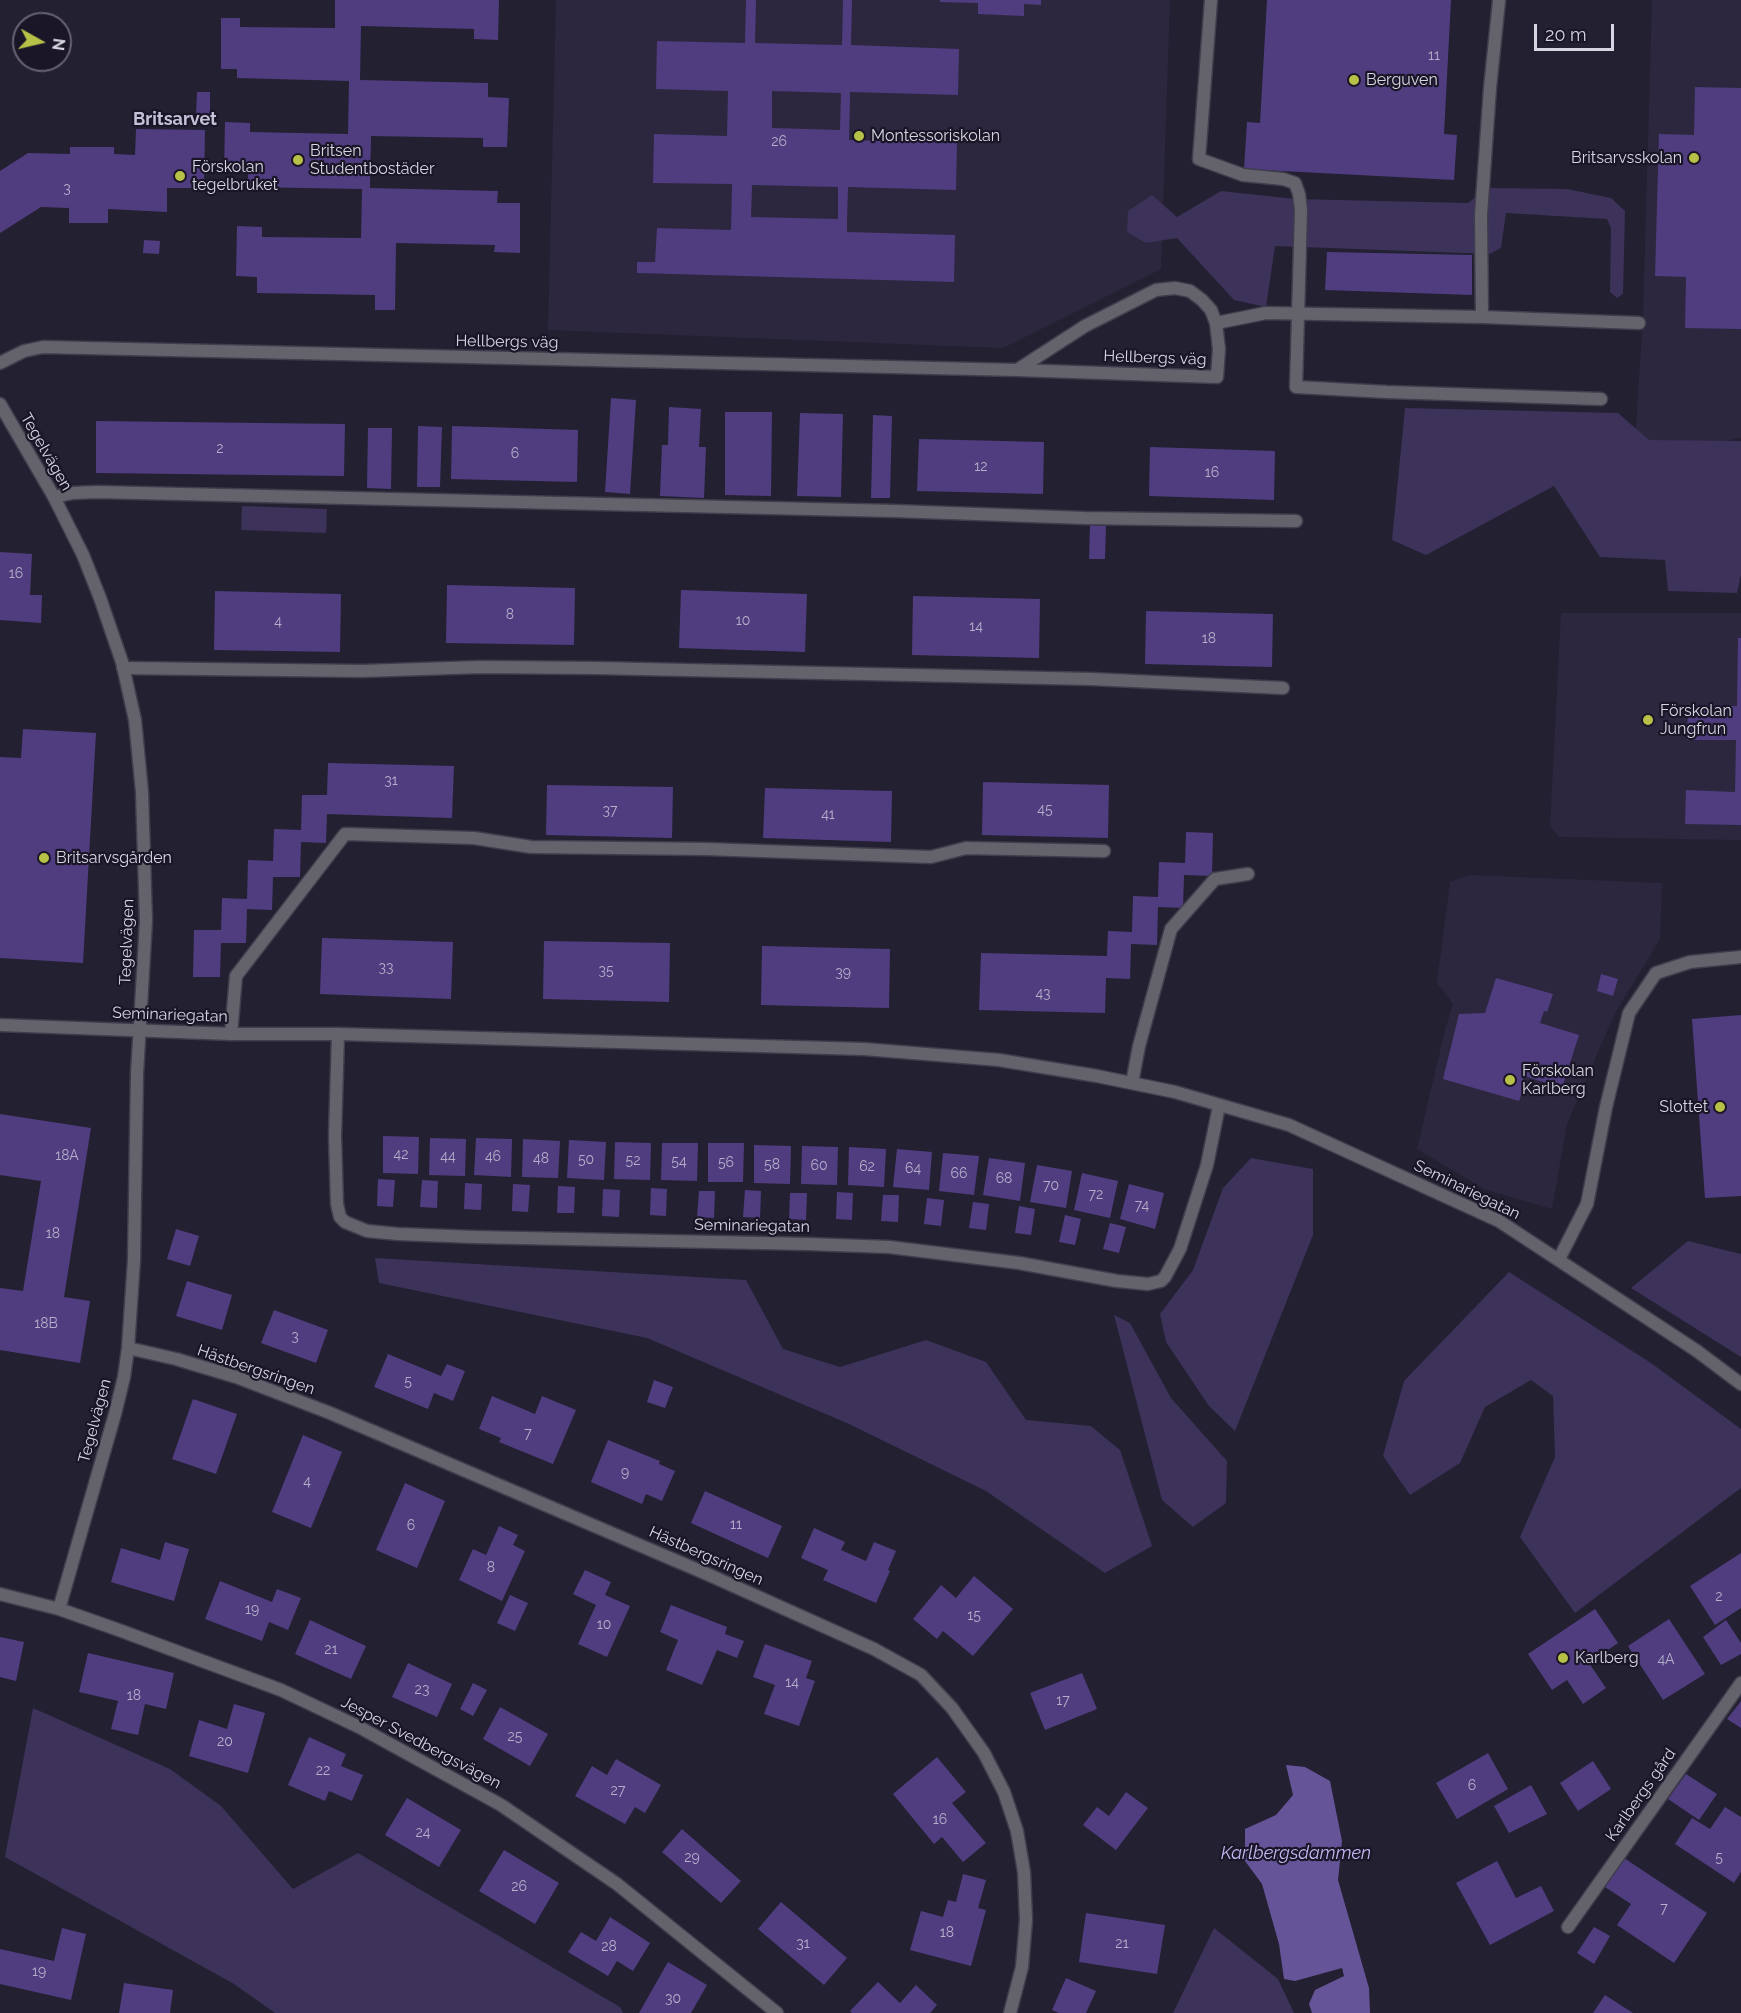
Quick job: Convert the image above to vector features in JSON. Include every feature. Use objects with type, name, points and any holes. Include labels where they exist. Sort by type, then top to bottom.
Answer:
[{"type":"street","points":[[1211,0],[1199,159],[1243,175],[1283,179],[1295,183],[1301,210],[1296,387],[1601,399]]},
{"type":"street","points":[[1482,317],[1480,215],[1499,1]]},
{"type":"street","name":"Hellbergs väg","points":[[0,363],[24,351],[44,347],[1217,376],[1219,348],[1216,323],[1211,310],[1190,291],[1175,288],[1156,290],[1085,326],[1017,370]]},
{"type":"street","points":[[1216,323],[1266,313],[1482,317],[1639,324]]},
{"type":"street","name":"Tegelvägen","points":[[0,404],[54,496],[83,555],[123,668],[136,728],[142,782],[146,921],[137,1074],[134,1260],[128,1348],[115,1414],[59,1609]]},
{"type":"street","points":[[54,496],[73,493],[108,493],[895,511],[1085,518],[1296,521]]},
{"type":"street","points":[[123,668],[362,671],[481,667],[596,668],[1091,678],[1283,688]]},
{"type":"street","points":[[231,1034],[236,976],[345,834],[474,838],[531,847],[706,849],[931,857],[966,848],[1104,851]]},
{"type":"street","points":[[1132,1083],[1139,1046],[1171,929],[1215,879],[1248,874]]},
{"type":"street","points":[[1558,1259],[1587,1204],[1606,1107],[1629,1013],[1656,973],[1690,962],[1741,957]]},
{"type":"street","name":"Seminariegatan","points":[[0,1025],[231,1034],[338,1034],[916,1052],[999,1060],[1132,1083],[1175,1092],[1289,1125],[1499,1221],[1697,1351],[1741,1384]]},
{"type":"street","name":"Seminariegatan","points":[[338,1034],[335,1136],[337,1204],[340,1217],[345,1222],[367,1231],[398,1234],[889,1247],[1019,1263],[1117,1281],[1148,1284],[1161,1281],[1180,1249],[1207,1165],[1219,1106]]},
{"type":"street","name":"Hästbergsringen","points":[[128,1348],[176,1359],[236,1377],[330,1413],[707,1574],[874,1649],[921,1675],[952,1708],[984,1753],[1004,1792],[1017,1831],[1023,1872],[1026,1920],[1022,1967],[1010,2013]]},
{"type":"street","name":"Jesper Svedbergsvägen","points":[[0,1594],[59,1609],[281,1690],[359,1727],[491,1800],[617,1884],[777,2013]]},
{"type":"street","name":"Karlbergs gård","points":[[1568,1927],[1741,1683]]},
{"type":"shaded area","name":"Montessoriskolan","points":[[556,0],[1170,0],[1161,269],[1003,348],[548,330]]},
{"type":"shaded area","name":"Britsarvsskolan","points":[[1652,0],[1741,0],[1741,438],[1634,457],[1643,316]]},
{"type":"shaded area","points":[[1487,188],[1567,189],[1611,198],[1625,211],[1623,294],[1617,298],[1610,292],[1611,228],[1607,219],[1506,213],[1501,248],[1490,254],[1275,246],[1266,307],[1234,300],[1177,238],[1146,243],[1127,232],[1128,211],[1152,195],[1177,217],[1221,191],[1295,199],[1468,203]]},
{"type":"shaded area","points":[[1405,408],[1618,413],[1649,440],[1741,441],[1741,575],[1737,593],[1668,591],[1665,560],[1600,557],[1554,486],[1426,555],[1392,540]]},
{"type":"shaded area","points":[[242,506],[327,509],[326,533],[241,530]]},
{"type":"shaded area","name":"Förskolan Jungfrun","points":[[1561,613],[1741,613],[1741,840],[1559,837],[1550,826]]},
{"type":"shaded area","name":"Förskolan Karlberg","points":[[1469,875],[1662,883],[1660,939],[1614,1015],[1567,1124],[1552,1209],[1484,1189],[1417,1149],[1453,1004],[1437,983],[1450,882]]},
{"type":"shaded area","points":[[1251,1158],[1313,1169],[1313,1235],[1235,1431],[1209,1406],[1166,1342],[1160,1314],[1193,1270],[1223,1188]]},
{"type":"shaded area","points":[[1688,1241],[1741,1254],[1741,1357],[1631,1288]]},
{"type":"shaded area","points":[[375,1258],[746,1280],[783,1349],[840,1367],[926,1340],[986,1362],[1026,1420],[1091,1426],[1120,1450],[1152,1546],[1105,1573],[986,1491],[849,1424],[647,1338],[379,1283]]},
{"type":"shaded area","points":[[1509,1272],[1651,1363],[1741,1429],[1741,1488],[1575,1613],[1520,1537],[1555,1457],[1553,1396],[1531,1380],[1485,1407],[1460,1463],[1410,1495],[1383,1456],[1404,1381]]},
{"type":"shaded area","points":[[1114,1315],[1130,1323],[1171,1398],[1227,1461],[1226,1503],[1193,1527],[1162,1500]]},
{"type":"shaded area","points":[[33,1708],[170,1769],[221,1806],[293,1889],[358,1853],[620,2007],[623,2013],[275,2013],[234,1984],[5,1857]]},
{"type":"shaded area","points":[[1214,1928],[1278,1979],[1294,2013],[1173,2013]]},
{"type":"water","name":"Karlbergsdammen","points":[[1286,1765],[1305,1767],[1330,1781],[1342,1841],[1338,1880],[1369,1988],[1370,2013],[1312,2013],[1309,2004],[1315,1990],[1344,1976],[1342,1968],[1295,1981],[1284,1979],[1279,1944],[1262,1884],[1245,1861],[1245,1829],[1276,1815],[1293,1795]]},
{"type":"building","name":"Britsen Studentbostäder","points":[[335,0],[499,0],[498,40],[474,39],[474,29],[361,26],[360,80],[488,83],[488,97],[509,98],[507,147],[483,147],[483,138],[371,136],[370,188],[498,191],[497,203],[520,203],[520,253],[494,252],[495,245],[396,243],[395,310],[375,310],[375,295],[257,293],[257,277],[236,276],[237,226],[262,227],[262,237],[361,238],[362,189],[248,187],[248,172],[224,172],[225,122],[250,123],[250,132],[348,134],[349,81],[237,78],[237,69],[221,69],[221,18],[240,18],[240,27],[335,28]]},
{"type":"building","points":[[746,0],[756,0],[755,43],[842,45],[843,0],[852,0],[851,45],[959,49],[958,95],[850,92],[849,140],[957,143],[956,190],[848,187],[847,221],[847,232],[955,235],[954,282],[637,273],[637,262],[655,262],[657,228],[731,230],[732,184],[653,183],[654,134],[727,136],[728,91],[656,89],[657,41],[745,43]],"holes":[[[772,91],[841,93],[840,130],[772,128]],[[752,185],[838,187],[838,219],[751,217]]]},
{"type":"building","points":[[940,0],[1041,0],[1041,5],[1024,4],[1024,16],[978,14],[978,3],[940,2]]},
{"type":"building","name":"Berguven","points":[[1267,0],[1451,0],[1444,134],[1457,135],[1454,180],[1244,169],[1247,122],[1260,123]]},
{"type":"building","points":[[1695,87],[1741,88],[1741,329],[1685,328],[1686,277],[1655,276],[1659,134],[1694,135]]},
{"type":"building","points":[[197,92],[210,92],[210,115],[196,114]]},
{"type":"building","points":[[136,129],[205,130],[204,188],[167,188],[167,212],[108,209],[108,223],[69,223],[69,208],[41,207],[0,233],[0,171],[28,153],[70,154],[70,147],[114,147],[114,154],[135,155]]},
{"type":"building","points":[[144,240],[160,241],[159,254],[143,253]]},
{"type":"building","points":[[1327,252],[1472,255],[1472,295],[1325,290]]},
{"type":"building","points":[[611,398],[636,400],[630,494],[605,492]]},
{"type":"building","points":[[669,407],[701,409],[699,447],[706,447],[704,498],[660,496],[662,445],[668,445]]},
{"type":"building","points":[[725,412],[772,412],[771,496],[725,495]]},
{"type":"building","points":[[800,413],[843,414],[841,497],[797,496]]},
{"type":"building","points":[[873,415],[892,416],[890,498],[871,498]]},
{"type":"building","points":[[96,421],[345,424],[344,476],[96,473]]},
{"type":"building","points":[[418,426],[442,427],[440,487],[417,487]]},
{"type":"building","points":[[452,426],[578,430],[577,482],[451,479]]},
{"type":"building","points":[[368,428],[392,428],[391,489],[367,488]]},
{"type":"building","points":[[919,439],[1044,442],[1043,494],[917,491]]},
{"type":"building","points":[[1150,447],[1275,451],[1274,500],[1149,496]]},
{"type":"building","points":[[1090,525],[1106,526],[1105,559],[1089,559]]},
{"type":"building","points":[[0,552],[32,554],[30,595],[42,595],[41,623],[0,620]]},
{"type":"building","points":[[447,585],[575,588],[574,645],[446,643]]},
{"type":"building","points":[[681,590],[807,594],[805,652],[679,648]]},
{"type":"building","points":[[215,591],[341,594],[340,652],[214,650]]},
{"type":"building","points":[[913,596],[1040,599],[1039,658],[912,655]]},
{"type":"building","points":[[1146,611],[1273,614],[1272,667],[1145,664]]},
{"type":"building","points":[[1738,638],[1741,638],[1741,825],[1685,824],[1686,790],[1735,792],[1736,740],[1687,740],[1688,705],[1737,706]]},
{"type":"building","name":"Britsarvsgården","points":[[23,729],[96,733],[83,963],[0,958],[0,757],[21,758]]},
{"type":"building","points":[[328,763],[454,766],[452,818],[327,814],[326,843],[301,842],[300,877],[273,877],[272,910],[247,909],[246,943],[221,943],[220,977],[193,977],[194,930],[221,930],[222,898],[247,899],[248,860],[273,861],[274,829],[301,830],[302,795],[327,795]]},
{"type":"building","points":[[983,782],[1109,785],[1108,838],[982,835]]},
{"type":"building","points":[[547,785],[673,787],[672,838],[546,835]]},
{"type":"building","points":[[765,788],[892,791],[891,842],[763,838]]},
{"type":"building","points":[[1186,832],[1213,833],[1212,876],[1184,875],[1183,908],[1158,907],[1157,945],[1131,944],[1130,979],[1106,978],[1105,1013],[979,1010],[981,953],[1107,956],[1108,931],[1132,932],[1133,896],[1158,897],[1159,862],[1185,863]]},
{"type":"building","points":[[322,938],[453,942],[451,999],[320,994]]},
{"type":"building","points":[[544,941],[670,943],[669,1002],[543,999]]},
{"type":"building","points":[[762,946],[890,949],[889,1008],[761,1005]]},
{"type":"building","points":[[1601,974],[1618,979],[1613,996],[1597,991]]},
{"type":"building","points":[[1496,978],[1553,994],[1547,1012],[1544,1011],[1540,1023],[1579,1035],[1562,1088],[1524,1076],[1522,1084],[1525,1085],[1519,1101],[1443,1079],[1459,1014],[1485,1013]]},
{"type":"building","name":"Slottet","points":[[1741,1015],[1741,1196],[1705,1198],[1692,1019]]},
{"type":"building","points":[[0,1114],[91,1128],[64,1297],[90,1301],[80,1363],[0,1350],[0,1288],[23,1291],[41,1181],[0,1175]]},
{"type":"building","points":[[383,1136],[419,1137],[418,1174],[383,1173]]},
{"type":"building","points":[[430,1138],[466,1139],[465,1176],[429,1175]]},
{"type":"building","points":[[476,1138],[512,1139],[511,1177],[474,1175]]},
{"type":"building","points":[[523,1139],[560,1141],[558,1178],[522,1177]]},
{"type":"building","points":[[569,1140],[606,1142],[604,1180],[567,1178]]},
{"type":"building","points":[[615,1142],[651,1143],[650,1180],[614,1179]]},
{"type":"building","points":[[662,1143],[698,1143],[697,1181],[661,1180]]},
{"type":"building","points":[[708,1143],[744,1143],[743,1182],[708,1182]]},
{"type":"building","points":[[754,1145],[791,1146],[790,1184],[754,1183]]},
{"type":"building","points":[[802,1146],[838,1147],[837,1185],[801,1184]]},
{"type":"building","points":[[849,1147],[886,1149],[884,1187],[848,1185]]},
{"type":"building","points":[[897,1149],[932,1152],[929,1190],[893,1187]]},
{"type":"building","points":[[943,1153],[979,1156],[974,1195],[939,1191]]},
{"type":"building","points":[[989,1158],[1025,1163],[1020,1201],[983,1195]]},
{"type":"building","points":[[1037,1165],[1072,1171],[1066,1208],[1030,1202]]},
{"type":"building","points":[[1082,1173],[1118,1181],[1110,1218],[1074,1210]]},
{"type":"building","points":[[378,1179],[395,1180],[393,1207],[377,1206]]},
{"type":"building","points":[[422,1180],[438,1181],[437,1208],[420,1207]]},
{"type":"building","points":[[465,1183],[482,1184],[481,1210],[464,1209]]},
{"type":"building","points":[[513,1184],[530,1185],[528,1212],[512,1211]]},
{"type":"building","points":[[1129,1184],[1164,1193],[1155,1229],[1120,1219]]},
{"type":"building","points":[[558,1186],[575,1187],[574,1213],[557,1213]]},
{"type":"building","points":[[651,1188],[667,1189],[666,1216],[650,1215]]},
{"type":"building","points":[[603,1189],[620,1190],[619,1217],[602,1216]]},
{"type":"building","points":[[745,1190],[761,1191],[760,1218],[743,1217]]},
{"type":"building","points":[[699,1191],[715,1191],[714,1218],[697,1217]]},
{"type":"building","points":[[837,1192],[853,1193],[852,1220],[836,1219]]},
{"type":"building","points":[[790,1193],[807,1193],[806,1220],[789,1219]]},
{"type":"building","points":[[883,1195],[899,1195],[898,1222],[881,1221]]},
{"type":"building","points":[[927,1198],[944,1200],[941,1226],[924,1224]]},
{"type":"building","points":[[973,1202],[989,1204],[986,1230],[969,1228]]},
{"type":"building","points":[[1019,1206],[1035,1209],[1031,1235],[1015,1233]]},
{"type":"building","points":[[1065,1215],[1081,1219],[1075,1245],[1059,1242]]},
{"type":"building","points":[[1110,1223],[1126,1227],[1119,1253],[1103,1249]]},
{"type":"building","points":[[176,1229],[199,1236],[190,1266],[167,1259]]},
{"type":"building","points":[[187,1281],[232,1295],[222,1330],[176,1316]]},
{"type":"building","points":[[274,1310],[328,1330],[316,1363],[261,1343]]},
{"type":"building","points":[[388,1354],[441,1376],[447,1364],[465,1371],[453,1401],[434,1393],[428,1409],[374,1387]]},
{"type":"building","points":[[654,1380],[673,1387],[665,1408],[647,1402]]},
{"type":"building","points":[[492,1396],[535,1414],[542,1396],[576,1410],[553,1464],[499,1442],[501,1438],[479,1429]]},
{"type":"building","points":[[193,1399],[237,1414],[216,1474],[172,1459]]},
{"type":"building","points":[[303,1435],[342,1452],[311,1528],[272,1512]]},
{"type":"building","points":[[608,1440],[660,1461],[659,1464],[675,1471],[662,1501],[646,1494],[642,1504],[591,1482]]},
{"type":"building","points":[[405,1483],[445,1501],[417,1568],[376,1550]]},
{"type":"building","points":[[705,1491],[782,1526],[768,1558],[691,1523]]},
{"type":"building","points":[[499,1526],[518,1535],[513,1545],[525,1551],[502,1601],[459,1580],[473,1549],[486,1555]]},
{"type":"building","points":[[814,1528],[845,1542],[841,1550],[866,1561],[874,1542],[896,1551],[876,1603],[823,1580],[828,1570],[801,1558]]},
{"type":"building","points":[[165,1542],[189,1549],[174,1601],[111,1582],[121,1548],[160,1560]]},
{"type":"building","points":[[1741,1553],[1741,1608],[1715,1625],[1690,1586]]},
{"type":"building","points":[[585,1570],[611,1582],[605,1595],[630,1606],[607,1657],[578,1644],[596,1605],[573,1594]]},
{"type":"building","points":[[974,1576],[1013,1609],[973,1656],[943,1631],[937,1639],[913,1619],[941,1585],[956,1598]]},
{"type":"building","points":[[220,1581],[272,1602],[277,1589],[301,1598],[288,1630],[269,1622],[262,1641],[205,1619]]},
{"type":"building","points":[[510,1595],[528,1603],[515,1631],[497,1623]]},
{"type":"building","points":[[671,1605],[727,1627],[725,1634],[744,1641],[737,1658],[717,1650],[702,1685],[666,1670],[678,1640],[660,1632]]},
{"type":"building","name":"Karlberg","points":[[1595,1609],[1618,1643],[1589,1663],[1606,1688],[1583,1704],[1567,1680],[1552,1690],[1528,1654]]},
{"type":"building","points":[[1669,1619],[1705,1674],[1663,1700],[1628,1646]]},
{"type":"building","points":[[310,1620],[366,1646],[351,1679],[295,1654]]},
{"type":"building","points":[[1726,1620],[1741,1643],[1741,1654],[1721,1665],[1703,1637]]},
{"type":"building","points":[[0,1637],[24,1642],[16,1681],[0,1677]]},
{"type":"building","points":[[765,1644],[812,1661],[806,1678],[815,1681],[799,1726],[764,1714],[775,1685],[753,1677]]},
{"type":"building","points":[[88,1653],[174,1673],[166,1709],[145,1704],[138,1735],[111,1729],[118,1701],[79,1692]]},
{"type":"building","points":[[408,1663],[452,1684],[437,1717],[392,1697]]},
{"type":"building","points":[[1082,1673],[1097,1709],[1045,1730],[1030,1693]]},
{"type":"building","points":[[473,1683],[487,1690],[473,1716],[460,1709]]},
{"type":"building","points":[[1741,1701],[1741,1728],[1727,1719]]},
{"type":"building","points":[[234,1704],[265,1713],[248,1773],[189,1756],[199,1720],[227,1729]]},
{"type":"building","points":[[500,1707],[548,1734],[530,1766],[483,1739]]},
{"type":"building","points":[[309,1737],[346,1754],[341,1766],[363,1775],[352,1801],[329,1791],[325,1801],[288,1785]]},
{"type":"building","points":[[1488,1753],[1508,1789],[1457,1819],[1436,1783]]},
{"type":"building","points":[[937,1757],[966,1792],[952,1803],[986,1843],[963,1862],[942,1837],[934,1844],[893,1794]]},
{"type":"building","points":[[616,1759],[661,1785],[645,1813],[635,1807],[625,1824],[575,1796],[592,1766],[607,1775]]},
{"type":"building","points":[[1593,1761],[1611,1789],[1578,1811],[1560,1783]]},
{"type":"building","points":[[1686,1774],[1717,1794],[1699,1820],[1668,1799]]},
{"type":"building","points":[[1531,1785],[1547,1814],[1509,1833],[1494,1806]]},
{"type":"building","points":[[1126,1792],[1148,1808],[1116,1850],[1083,1825],[1097,1807],[1109,1816]]},
{"type":"building","points":[[407,1798],[461,1830],[439,1867],[385,1835]]},
{"type":"building","points":[[1725,1807],[1741,1817],[1741,1872],[1734,1883],[1675,1844],[1692,1818],[1710,1829]]},
{"type":"building","points":[[682,1829],[741,1881],[721,1903],[662,1852]]},
{"type":"building","points":[[504,1850],[559,1883],[535,1924],[479,1891]]},
{"type":"building","points":[[1624,1858],[1707,1913],[1674,1963],[1617,1925],[1631,1904],[1605,1887]]},
{"type":"building","points":[[1497,1861],[1516,1898],[1541,1886],[1554,1911],[1490,1945],[1456,1883]]},
{"type":"building","points":[[963,1874],[986,1880],[978,1908],[986,1910],[971,1966],[910,1950],[921,1911],[943,1917],[948,1900],[956,1902]]},
{"type":"building","points":[[781,1902],[847,1958],[824,1985],[758,1929]]},
{"type":"building","points":[[1086,1913],[1165,1925],[1157,1974],[1079,1962]]},
{"type":"building","points":[[610,1917],[650,1943],[633,1971],[617,1961],[608,1976],[568,1952],[581,1932],[596,1941]]},
{"type":"building","points":[[1594,1927],[1610,1936],[1594,1964],[1577,1953]]},
{"type":"building","points":[[62,1928],[86,1934],[71,2000],[0,1984],[0,1949],[54,1961]]},
{"type":"building","points":[[668,1962],[707,1985],[691,2013],[639,2013]]},
{"type":"building","points":[[1066,1978],[1096,1991],[1086,2013],[1059,2013],[1052,2010]]},
{"type":"building","points":[[878,1982],[900,2003],[916,1985],[937,2005],[930,2013],[852,2013],[850,2011]]},
{"type":"building","points":[[124,1983],[173,1990],[170,2013],[119,2013]]},
{"type":"building","points":[[1605,1995],[1633,2013],[1593,2013]]},
{"type":"place","name":"Berguven","points":[[1354,80]]},
{"type":"place","name":"Montessoriskolan","points":[[859,136]]},
{"type":"place","name":"Britsarvsskolan","points":[[1694,158]]},
{"type":"place","name":"Britsen Studentbostäder","points":[[298,160]]},
{"type":"place","name":"Förskolan tegelbruket","points":[[180,176]]},
{"type":"place","name":"Förskolan Jungfrun","points":[[1648,720]]},
{"type":"place","name":"Britsarvsgården","points":[[44,858]]},
{"type":"place","name":"Förskolan Karlberg","points":[[1510,1080]]},
{"type":"place","name":"Slottet","points":[[1720,1107]]},
{"type":"place","name":"Karlberg","points":[[1563,1658]]},
{"type":"district","name":"Britsarvet","points":[[175,120]]}]
